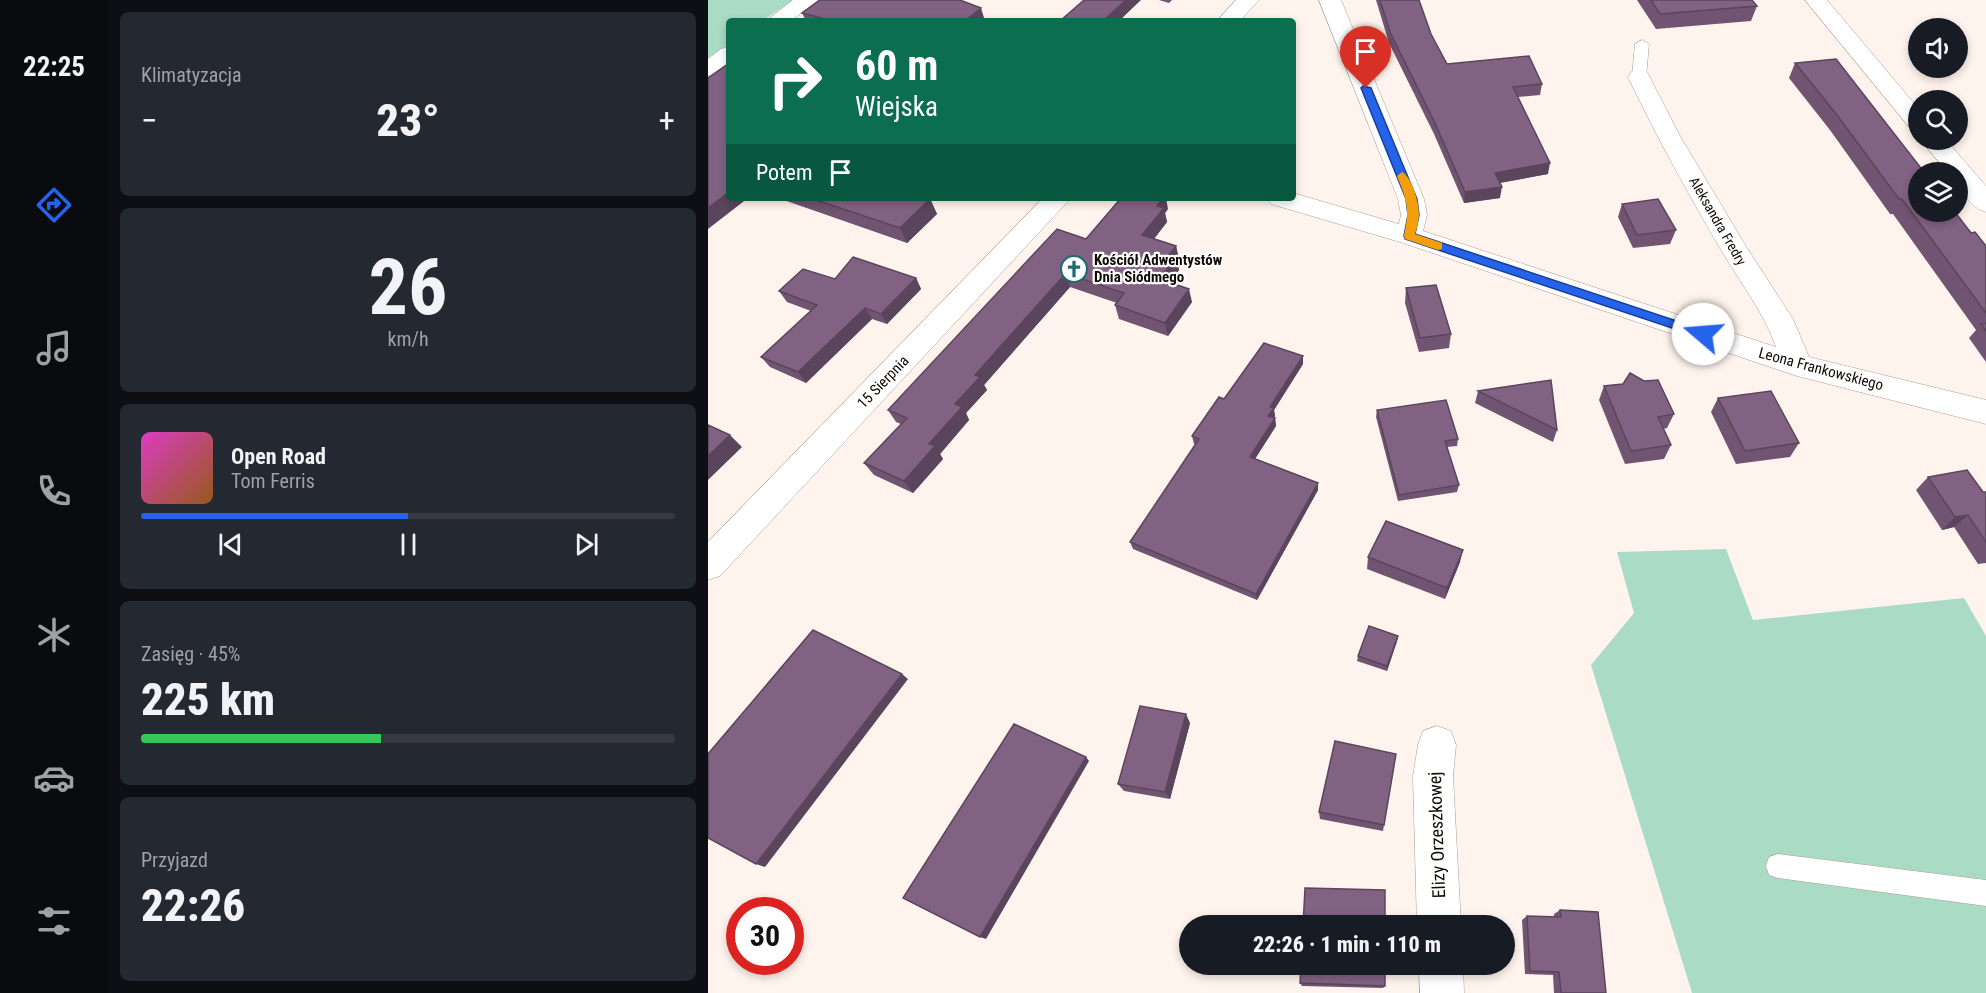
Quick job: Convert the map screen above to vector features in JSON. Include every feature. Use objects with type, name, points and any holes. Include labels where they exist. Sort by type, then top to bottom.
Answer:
[{"type":"street","points":[[781,18],[807,0]]},
{"type":"street","points":[[1231,18],[1248,0]]},
{"type":"street","points":[[1330,0],[1411,199],[1414,215],[1409,236]]},
{"type":"street","points":[[1816,0],[1908,111]]},
{"type":"street","points":[[708,69],[726,56]]},
{"type":"street","name":"Aleksandra Fredry","points":[[1639,77],[1685,165],[1737,254],[1783,326],[1797,365]]},
{"type":"street","points":[[1942,150],[1986,202]]},
{"type":"street","name":"15 Sierpnia","points":[[708,565],[1055,201]]},
{"type":"street","name":"Leona Frankowskiego","points":[[1290,201],[1409,236],[1797,365],[1986,412]]},
{"type":"street","name":"Elizy Orzeszkowej","points":[[1437,746],[1433,776],[1439,915]]},
{"type":"street","points":[[1441,975],[1442,993]]},
{"type":"lane","points":[[1639,77],[1642,44]]},
{"type":"lane","points":[[1778,866],[1986,893]]},
{"type":"green space","points":[[708,0],[793,0],[766,18],[726,18],[726,46],[708,58]]},
{"type":"green space","points":[[1726,549],[1753,620],[1964,598],[1986,636],[1986,993],[1692,993],[1591,665],[1634,613],[1617,552]]},
{"type":"building","points":[[820,0],[960,0],[981,8],[969,18],[821,18],[802,13]]},
{"type":"building","points":[[1084,0],[1126,0],[1106,18],[1063,18]]},
{"type":"building","points":[[1380,0],[1419,0],[1431,34],[1447,64],[1529,56],[1542,84],[1513,87],[1550,163],[1495,173],[1502,187],[1465,192],[1435,123],[1390,32]]},
{"type":"building","points":[[1651,0],[1752,0],[1757,6],[1660,14]]},
{"type":"building","points":[[1836,59],[1916,162],[1908,162],[1908,207],[1902,199],[1899,199],[1795,63]]},
{"type":"building","points":[[726,65],[726,194],[708,208],[708,78]]},
{"type":"building","points":[[1658,199],[1676,230],[1637,235],[1622,204]]},
{"type":"building","points":[[819,201],[928,201],[900,228]]},
{"type":"building","points":[[1118,201],[1161,201],[1157,206],[1164,208],[1142,235],[1176,246],[1169,255],[1176,257],[1159,279],[1189,289],[1165,323],[1115,305],[1124,293],[1066,273],[975,375],[980,377],[955,404],[962,407],[929,444],[935,446],[904,481],[864,463],[907,418],[888,410],[1057,229],[1086,239]]},
{"type":"building","points":[[1919,222],[1963,222],[1971,233],[1975,232],[1986,246],[1986,313]]},
{"type":"building","points":[[853,257],[916,278],[881,314],[865,308],[798,372],[761,357],[817,305],[779,291],[803,269],[835,279]]},
{"type":"building","points":[[1436,285],[1451,334],[1420,338],[1406,288]]},
{"type":"building","points":[[1264,343],[1303,356],[1270,407],[1274,408],[1268,416],[1275,418],[1250,457],[1318,483],[1256,594],[1130,542],[1199,439],[1192,436],[1219,397],[1224,399]]},
{"type":"building","points":[[1630,373],[1644,381],[1658,380],[1674,414],[1658,417],[1671,445],[1631,451],[1604,386],[1623,384]]},
{"type":"building","points":[[1551,380],[1557,430],[1478,391]]},
{"type":"building","points":[[1771,391],[1799,443],[1745,451],[1718,398]]},
{"type":"building","points":[[1446,400],[1458,439],[1445,441],[1459,485],[1399,495],[1377,410]]},
{"type":"building","points":[[708,425],[730,435],[708,456]]},
{"type":"building","points":[[1967,470],[1983,492],[1986,492],[1986,542],[1968,515],[1955,517],[1928,477]]},
{"type":"building","points":[[1386,521],[1463,550],[1447,588],[1368,557]]},
{"type":"building","points":[[1369,626],[1398,636],[1387,666],[1358,656]]},
{"type":"building","points":[[813,630],[902,674],[756,864],[708,838],[708,754]]},
{"type":"building","points":[[1140,706],[1186,714],[1165,792],[1118,784]]},
{"type":"building","points":[[1014,724],[1086,757],[980,937],[903,898]]},
{"type":"building","points":[[1335,741],[1396,754],[1384,825],[1319,812]]},
{"type":"building","points":[[1305,888],[1385,890],[1385,915],[1304,915]]},
{"type":"building","points":[[1560,910],[1598,912],[1606,993],[1561,993],[1559,972],[1530,971],[1527,916],[1561,917]]},
{"type":"building","points":[[1300,975],[1385,975],[1385,986],[1300,983]]},
{"type":"slow traffic","points":[[1402,176],[1411,199],[1414,215],[1409,236],[1438,246]]},
{"type":"place","name":"Kościół Adwentystów Dnia Siódmego","points":[[1074,269]]},
{"type":"route","points":[[1366,88],[1411,199],[1414,215],[1409,236],[1703,334]]}]
